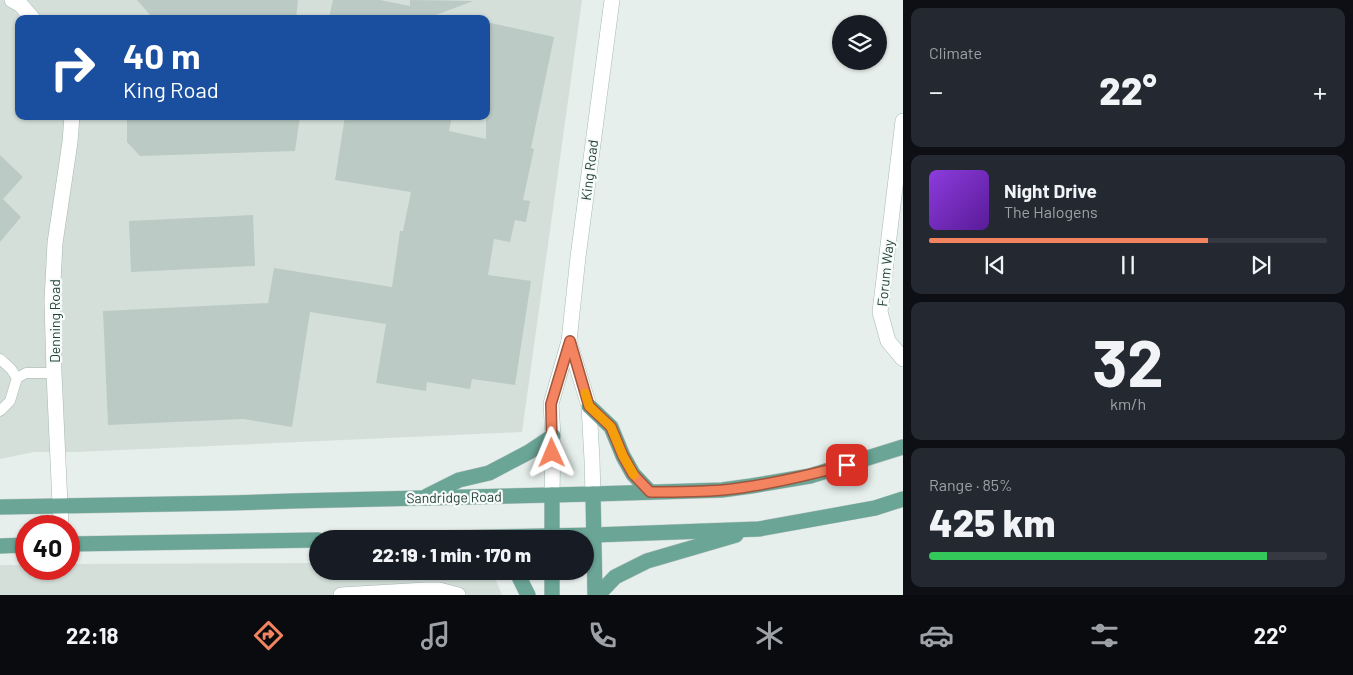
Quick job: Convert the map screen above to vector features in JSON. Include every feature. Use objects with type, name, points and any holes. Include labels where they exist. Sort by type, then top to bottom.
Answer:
[{"type":"main road","points":[[589,406],[611,427],[633,474],[650,492]]},
{"type":"main road","points":[[424,498],[459,480],[488,473],[529,452],[552,436]]},
{"type":"main road","name":"Sandridge Road","points":[[0,507],[722,490],[810,476],[903,447]]},
{"type":"main road","points":[[593,494],[594,530]]},
{"type":"main road","points":[[552,495],[552,530]]},
{"type":"main road","points":[[596,595],[615,578],[647,561],[759,529],[875,508],[903,499]]},
{"type":"main road","points":[[596,595],[594,536],[759,529]]},
{"type":"main road","points":[[80,544],[309,540]]},
{"type":"main road","points":[[0,546],[15,545]]},
{"type":"main road","points":[[520,580],[528,595]]},
{"type":"main road","points":[[552,580],[552,595]]},
{"type":"street","points":[[12,0],[21,5],[30,15]]},
{"type":"street","name":"King Road","points":[[552,495],[551,404],[570,341],[581,238],[612,0]]},
{"type":"street","name":"Denning Road","points":[[60,515],[52,301],[55,243],[72,120]]},
{"type":"street","name":"Forum Way","points":[[903,121],[880,312],[888,341],[903,359]]},
{"type":"street","name":"King Road","points":[[570,341],[589,406],[593,494]]},
{"type":"street","points":[[341,595],[426,590],[439,590],[458,595]]},
{"type":"lane","points":[[0,359],[11,369],[17,378]]},
{"type":"lane","points":[[0,411],[10,401],[17,378],[26,373],[54,373]]},
{"type":"shaded area","points":[[0,0],[582,0],[522,432],[76,452],[34,452],[0,459]]},
{"type":"shaded area","points":[[309,563],[309,580],[496,580],[502,595],[0,595],[0,565],[15,565],[15,580],[80,580],[80,564]]},
{"type":"building","points":[[137,0],[298,0],[296,15],[150,15]]},
{"type":"building","points":[[333,0],[380,0],[410,6],[410,0],[473,1],[436,15],[329,15]]},
{"type":"building","points":[[490,23],[554,37],[531,148],[534,149],[523,200],[530,201],[526,222],[515,220],[510,242],[494,239],[488,275],[531,281],[515,385],[472,379],[470,389],[427,382],[426,391],[376,383],[386,324],[310,312],[292,427],[243,419],[108,425],[103,311],[268,303],[274,268],[392,287],[400,231],[403,231],[411,192],[335,180],[344,120],[451,120],[449,131],[486,139],[486,120],[490,120]]},
{"type":"building","points":[[127,120],[299,120],[295,151],[140,156],[127,142]]},
{"type":"building","points":[[0,155],[23,177],[3,199],[21,217],[0,242]]},
{"type":"building","points":[[253,215],[255,266],[131,272],[129,221]]},
{"type":"slow traffic","points":[[585,393],[589,406],[611,427],[623,456],[634,475]]},
{"type":"route","points":[[552,453],[551,404],[570,341],[589,406],[611,427],[633,474],[650,492],[722,490],[810,476],[847,465]]}]
